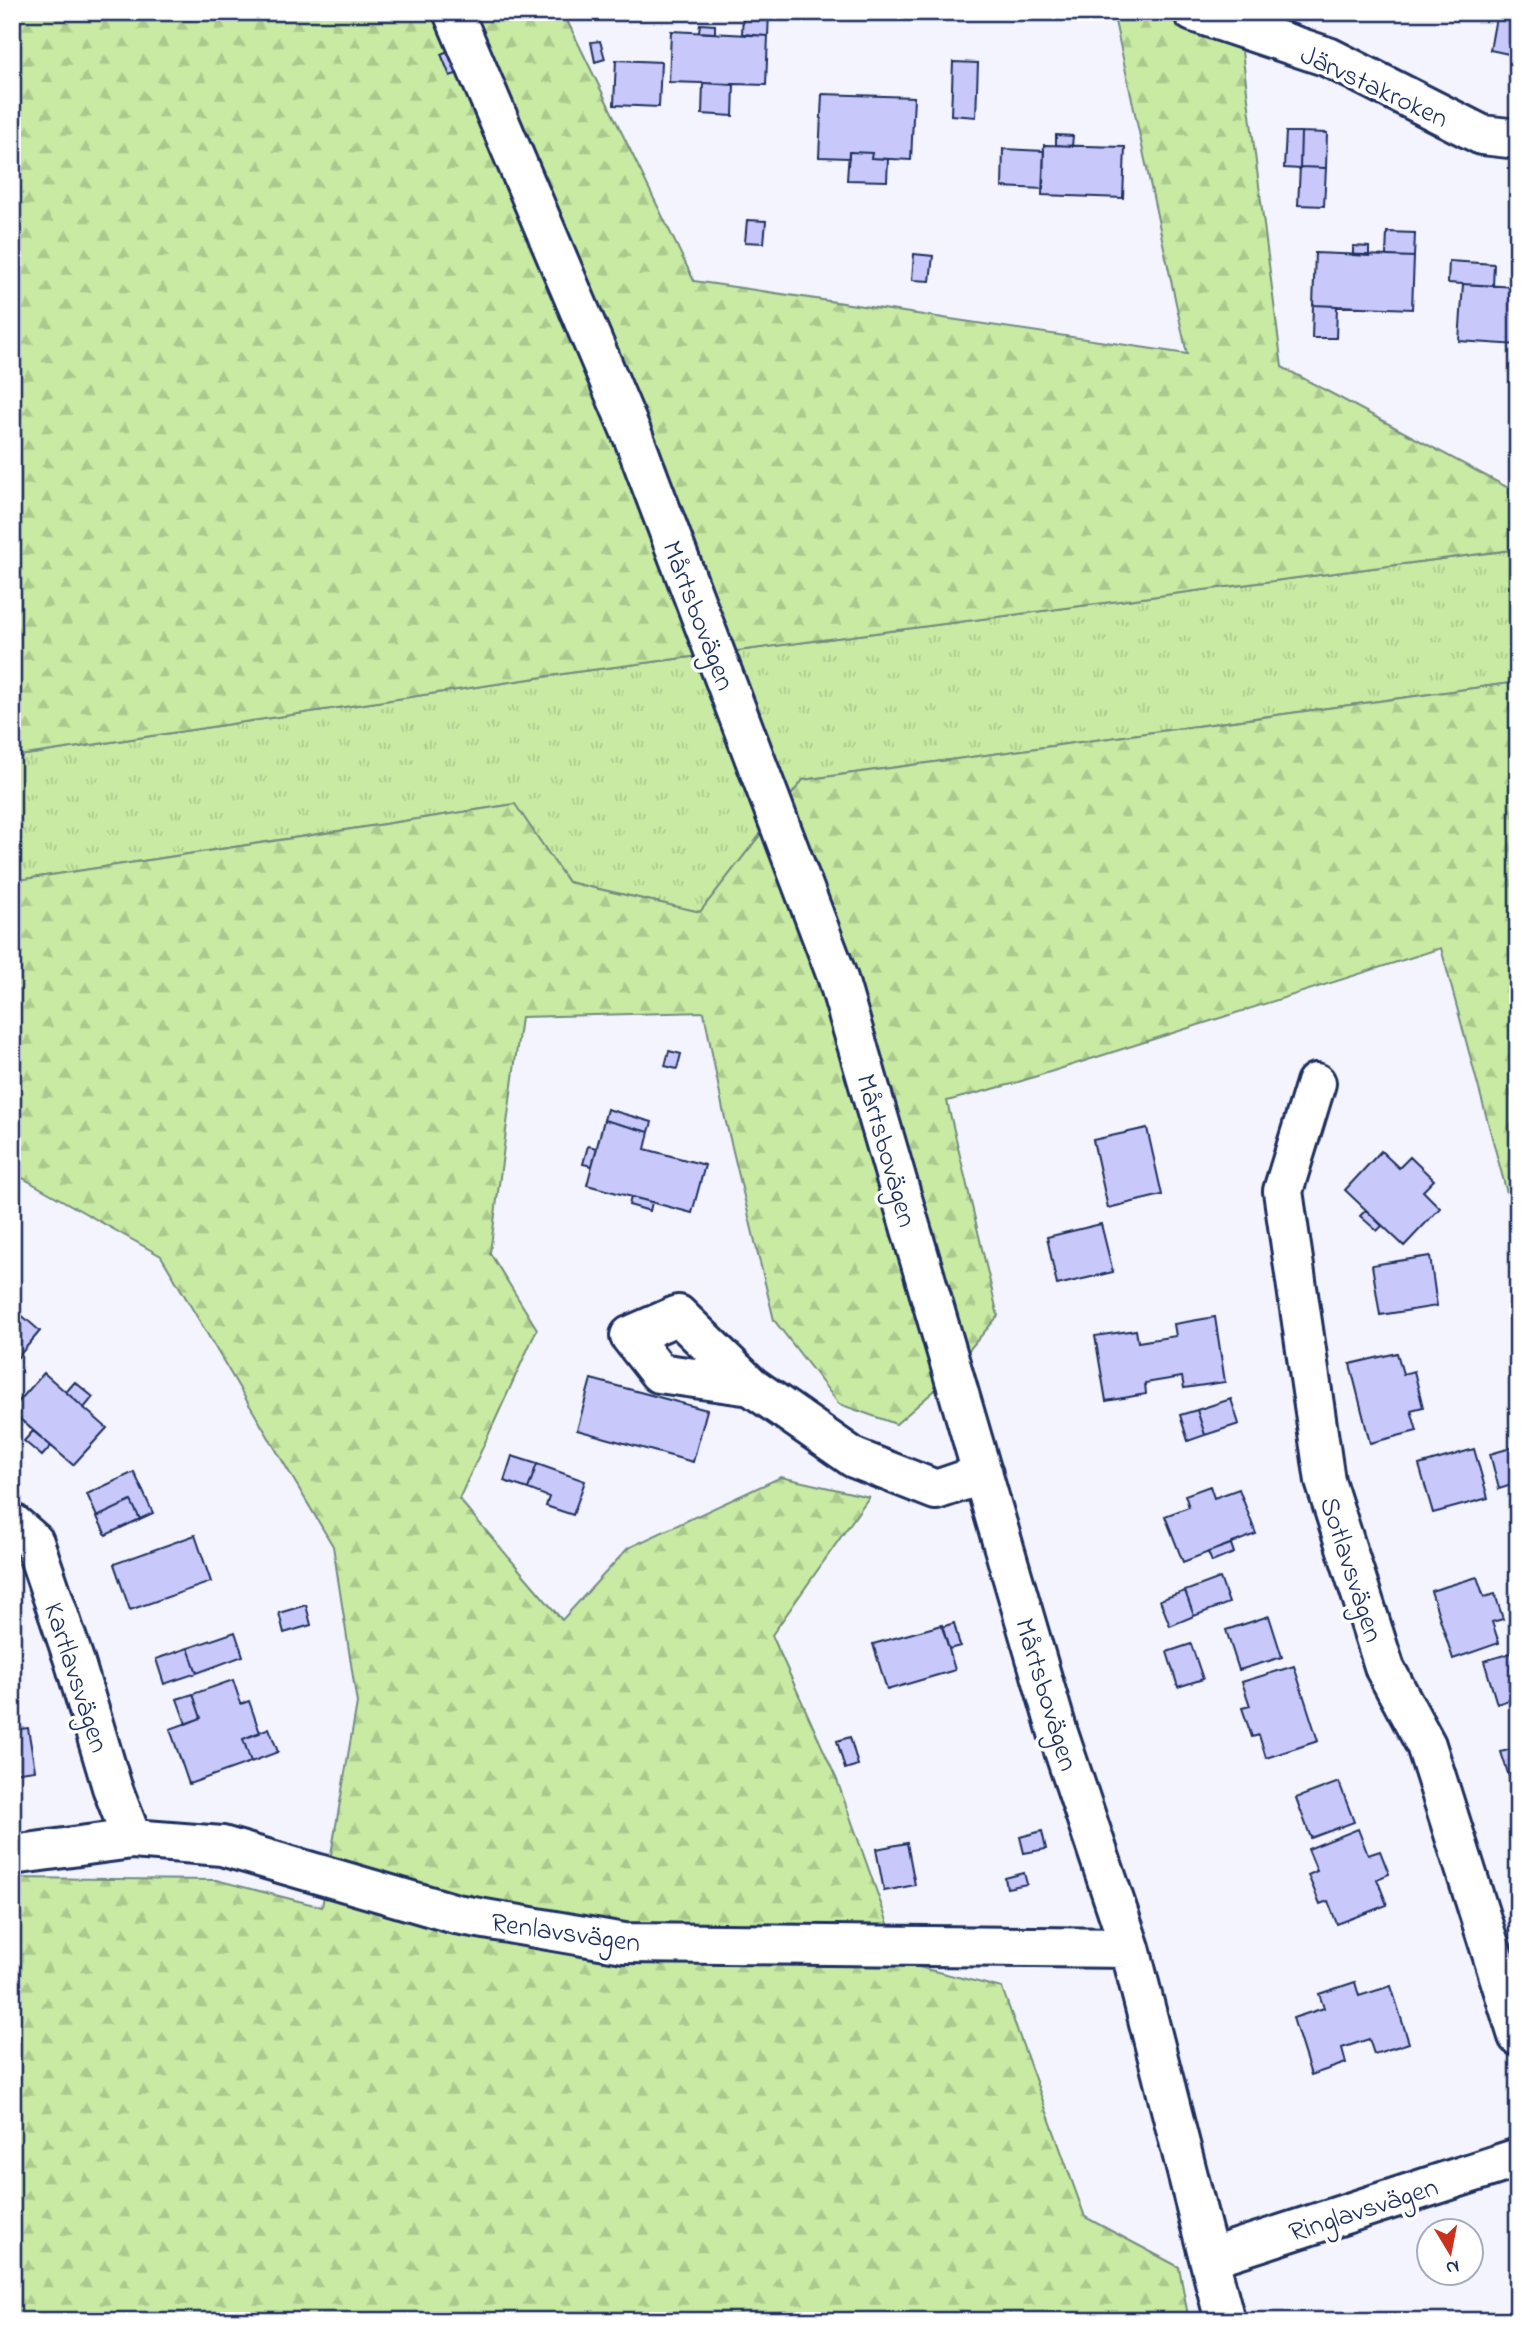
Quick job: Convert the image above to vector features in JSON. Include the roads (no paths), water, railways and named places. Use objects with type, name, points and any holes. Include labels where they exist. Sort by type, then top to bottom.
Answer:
[{"type":"street","name":"Mårtsbovägen","points":[[453,12],[634,439],[838,979],[1058,1733],[1130,1948],[1225,2321]]},
{"type":"street","name":"Järvstakroken","points":[[1193,12],[1328,57],[1482,135],[1518,139]]},
{"type":"street","name":"Sotlavsvägen","points":[[1316,1083],[1283,1191],[1325,1481],[1385,1669],[1426,1745],[1518,2036]]},
{"type":"street","points":[[751,1386],[854,1458],[936,1490],[983,1474]]},
{"type":"street","name":"Kartlavsvägen","points":[[12,1522],[34,1542],[75,1663],[112,1787],[132,1839]]},
{"type":"street","name":"Renlavsvägen","points":[[12,1855],[132,1839],[222,1846],[456,1914],[624,1943],[1130,1948]]},
{"type":"street","name":"Ringlavsvägen","points":[[1209,2258],[1518,2158]]}]
